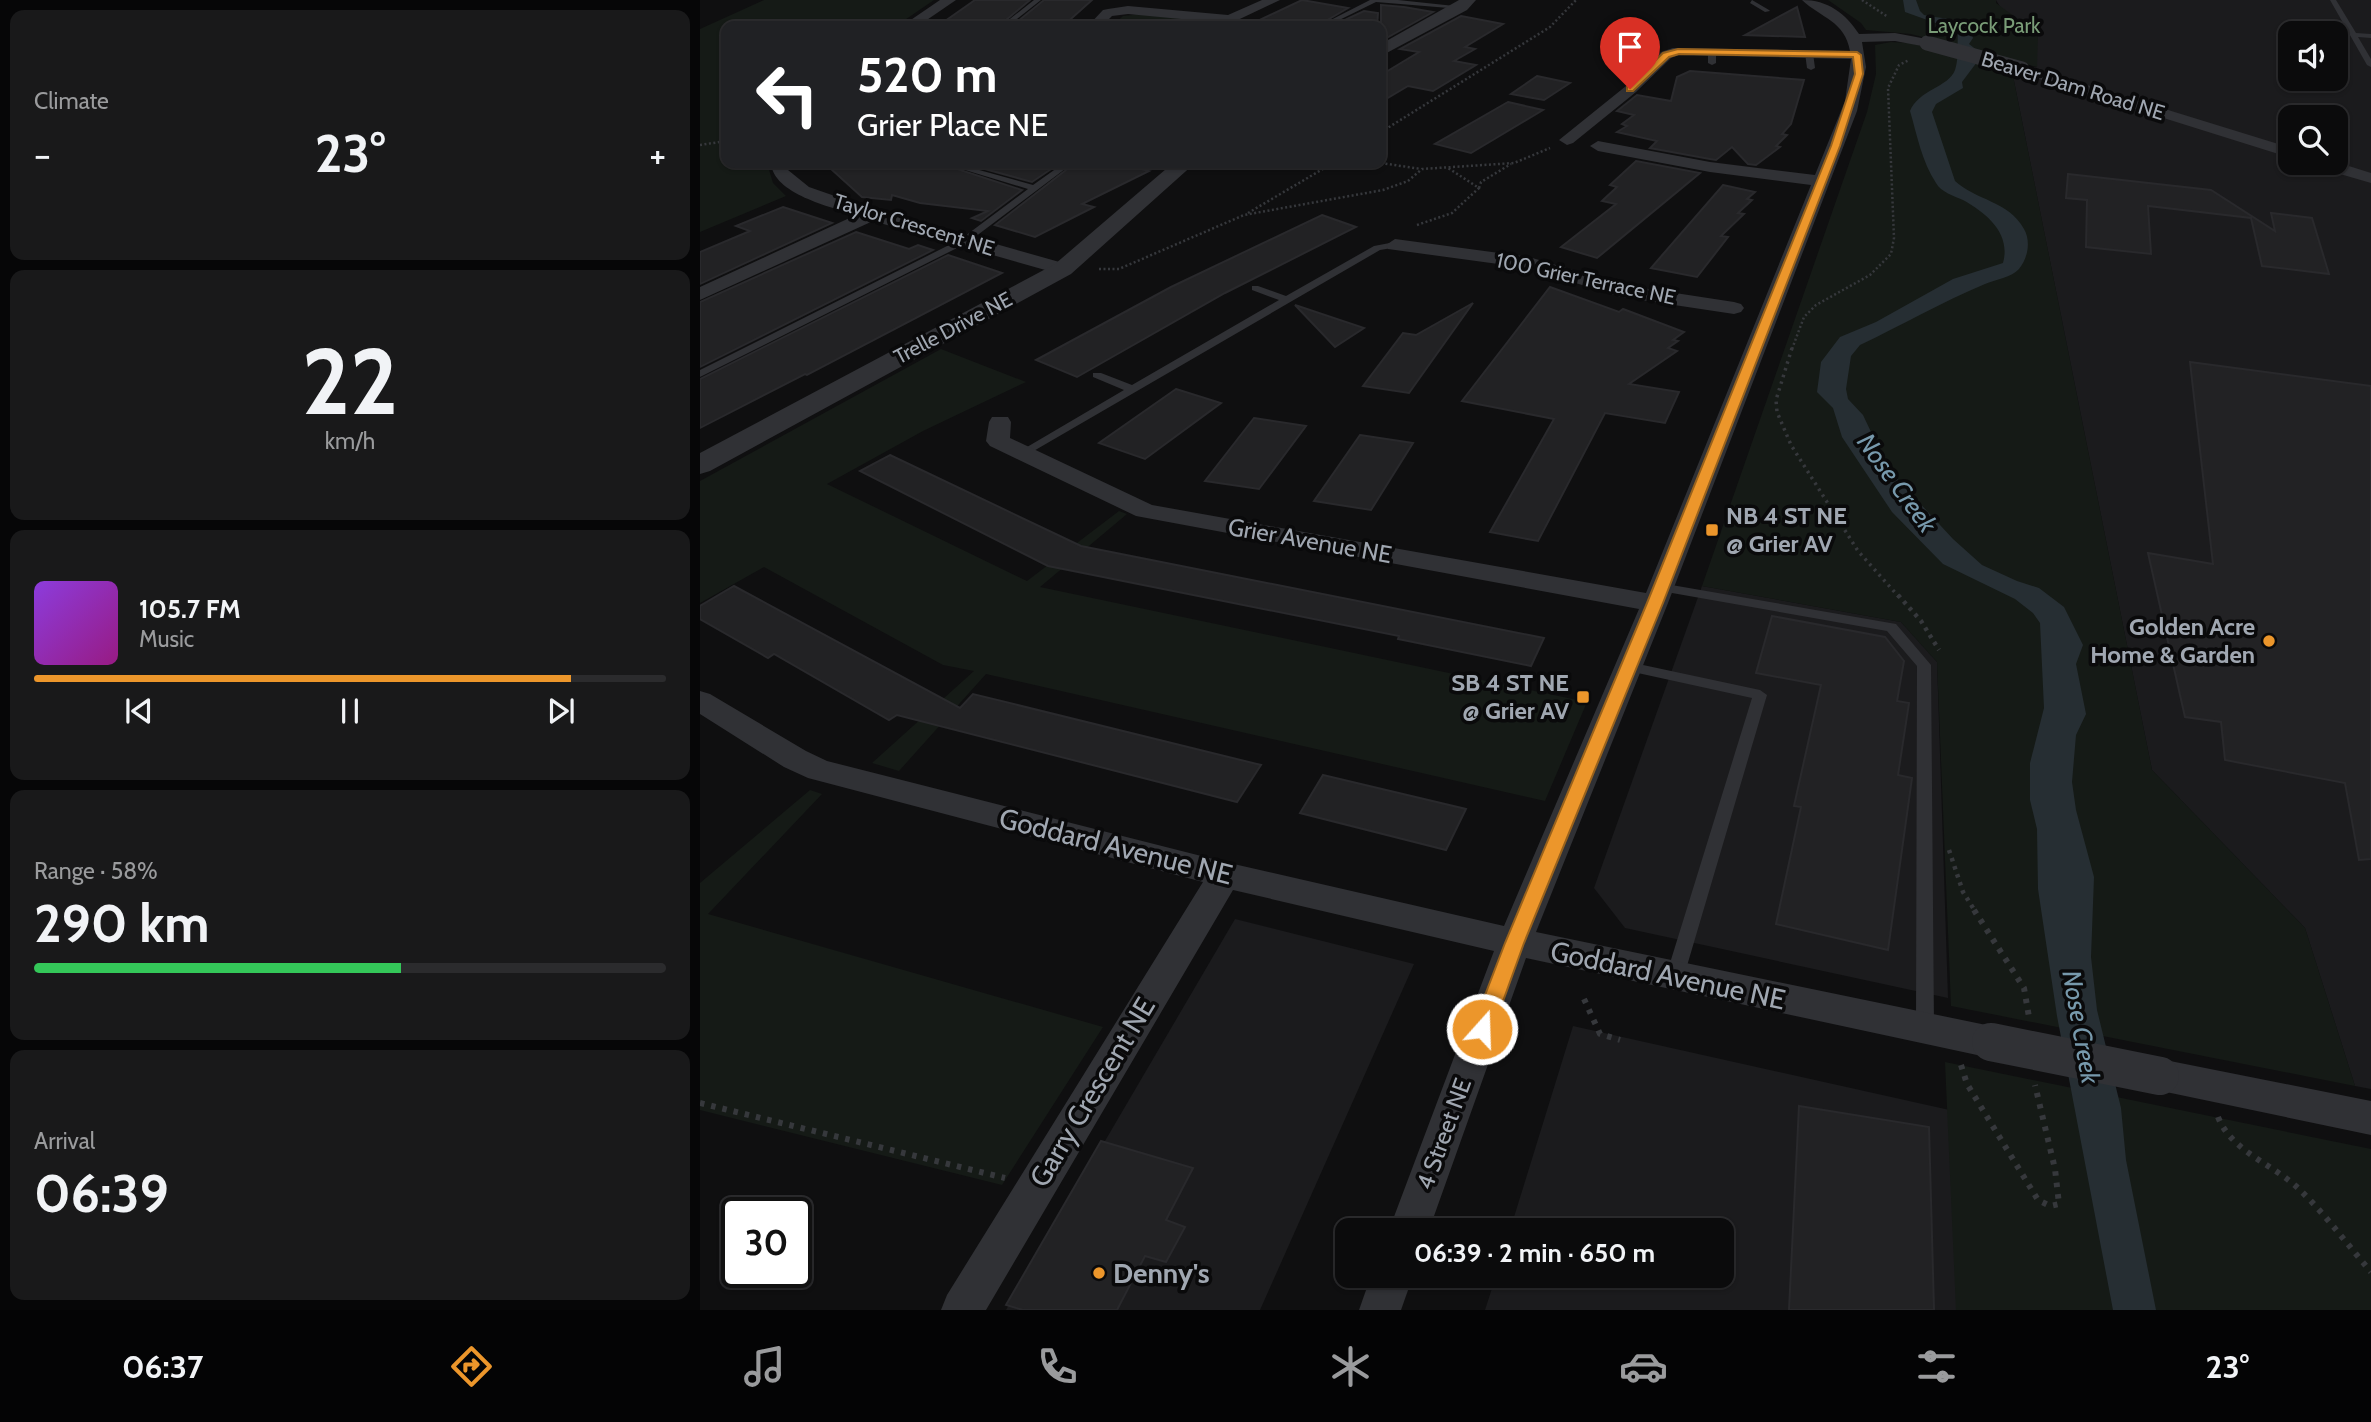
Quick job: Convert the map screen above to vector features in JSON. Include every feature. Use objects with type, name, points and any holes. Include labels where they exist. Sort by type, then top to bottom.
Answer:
[{"type":"street","points":[[917,21],[949,0]]},
{"type":"street","points":[[1225,21],[1273,0]]},
{"type":"street","points":[[1809,0],[1847,25],[1855,46]]},
{"type":"street","points":[[1386,48],[1464,4]]},
{"type":"street","points":[[1100,21],[1108,13],[1128,10],[1229,19]]},
{"type":"street","name":"Beaver Dam Road NE","points":[[1567,141],[1666,55],[1678,51],[1712,57],[1810,60],[1895,37],[2022,69],[2278,149]]},
{"type":"street","name":"4 Street NE","points":[[1413,1218],[1514,943],[1658,595],[1855,93],[1859,74],[1855,46]]},
{"type":"street","points":[[1598,146],[1710,167],[1821,181]]},
{"type":"street","name":"Taylor Crescent NE","points":[[780,168],[780,172],[803,191],[871,215],[1063,269]]},
{"type":"street","name":"Trelle Drive NE","points":[[700,465],[1063,269],[1179,168]]},
{"type":"street","points":[[2348,171],[2371,178]]},
{"type":"street","points":[[700,294],[871,215]]},
{"type":"street","name":"100 Grier Terrace NE","points":[[1392,245],[1529,263],[1621,291],[1734,307]]},
{"type":"street","name":"Grier Avenue NE","points":[[1000,422],[998,441],[1145,511],[1658,595]]},
{"type":"street","name":"Goddard Avenue NE","points":[[700,701],[795,759],[819,770],[1225,875],[1514,943],[2371,1118]]},
{"type":"street","name":"Garry Crescent NE","points":[[962,1310],[1225,875]]},
{"type":"street","points":[[1380,1310],[1388,1288]]},
{"type":"lane","points":[[1011,21],[1038,0]]},
{"type":"lane","points":[[1332,21],[1374,0],[1464,4]]},
{"type":"lane","points":[[2333,0],[2371,65]]},
{"type":"lane","points":[[1752,2],[1767,11]]},
{"type":"lane","points":[[2353,35],[2371,36]]},
{"type":"lane","points":[[963,168],[1033,188]]},
{"type":"lane","points":[[700,374],[964,241],[1062,168]]},
{"type":"lane","points":[[1021,454],[1377,248],[1392,245]]},
{"type":"lane","points":[[1255,288],[1287,300]]},
{"type":"lane","points":[[1097,375],[1134,390]]},
{"type":"lane","points":[[1658,595],[1891,627],[1924,665],[1925,1027]]},
{"type":"lane","points":[[1629,667],[1760,695],[1675,976]]},
{"type":"path","points":[[1386,129],[1550,27],[1576,0]]},
{"type":"path","points":[[1862,0],[1895,20]]},
{"type":"path","points":[[1919,57],[1899,65],[1888,88],[1891,209],[1895,238],[1891,254],[1870,275],[1816,305],[1804,317],[1776,400],[1777,412],[1791,445],[1838,521],[1858,551],[1921,621],[1940,654]]},
{"type":"path","points":[[1392,245],[1416,226],[1452,213],[1479,188],[1481,182],[1514,163],[1567,141]]},
{"type":"path","points":[[700,145],[721,142]]},
{"type":"path","points":[[1386,164],[1422,169],[1514,163]]},
{"type":"path","points":[[1448,167],[1479,188]]},
{"type":"path","points":[[1063,269],[1119,269],[1244,215],[1324,168]]},
{"type":"path","points":[[1244,215],[1382,190],[1408,181],[1422,169]]},
{"type":"path","points":[[1947,838],[1951,860],[1964,891],[2024,988],[2030,1024]]},
{"type":"path","points":[[1584,999],[1600,1034],[1620,1040]]},
{"type":"path","points":[[1959,1061],[1967,1084],[2038,1200],[2050,1206],[2059,1204],[2055,1169],[2034,1078]]},
{"type":"path","points":[[700,1103],[1034,1187]]},
{"type":"path","points":[[2217,1111],[2219,1122],[2226,1132],[2248,1152],[2290,1180],[2371,1272]]},
{"type":"shaded area","points":[[1996,0],[2371,0],[2371,1089],[2355,1086],[2305,928],[2152,770],[2012,71],[2037,67]]},
{"type":"shaded area","points":[[1702,586],[1901,622],[1937,662],[1948,998],[1625,928],[1594,888]]},
{"type":"shaded area","points":[[1235,919],[1414,964],[1260,1310],[1006,1310]]},
{"type":"shaded area","points":[[1573,1026],[1954,1111],[1962,1310],[1485,1310],[1492,1288],[1734,1288],[1734,1218],[1514,1218]]},
{"type":"green space","points":[[764,0],[934,0],[903,21],[721,21],[721,168],[768,168],[773,183],[786,196],[700,232],[700,29]]},
{"type":"green space","name":"Laycock Park","points":[[1828,0],[1996,0],[1996,3],[2038,34],[2037,67],[1911,34],[1866,30],[1861,23]]},
{"type":"green space","points":[[1141,14],[1198,21],[1118,21],[1123,16]]},
{"type":"green space","points":[[1910,43],[2012,71],[2152,770],[2305,928],[2355,1086],[1951,1006],[1937,662],[1901,622],[1702,586],[1867,112],[1876,74],[1875,45]]},
{"type":"green space","points":[[941,349],[1026,382],[923,431],[827,484],[1027,581],[1119,511],[1127,514],[1040,587],[1587,702],[1545,801],[986,674],[899,771],[872,763],[974,671],[943,665],[764,567],[700,603],[700,481]]},
{"type":"green space","points":[[810,790],[822,794],[708,914],[1103,1027],[1002,1185],[700,1110],[700,883]]},
{"type":"green space","points":[[1945,1062],[2371,1149],[2371,1310],[1956,1310]]},
{"type":"water","name":"Nose Creek","points":[[1903,0],[1916,0],[1924,15],[1954,20],[1970,31],[1973,38],[1969,44],[1978,51],[1980,58],[1962,82],[1963,88],[1936,104],[1932,112],[1955,181],[1972,193],[2010,212],[2024,229],[2028,249],[2022,265],[2012,274],[1953,298],[1860,345],[1851,356],[1846,389],[1848,399],[1863,415],[1889,470],[1953,539],[1982,565],[2039,588],[2064,607],[2083,645],[2076,664],[2086,714],[2076,735],[2072,782],[2076,810],[2094,877],[2091,957],[2097,1010],[2121,1108],[2126,1160],[2156,1310],[2113,1310],[2057,1016],[2038,889],[2037,829],[2030,800],[2030,763],[2044,708],[2040,623],[2033,613],[2015,599],[1943,564],[1892,512],[1842,437],[1833,408],[1817,392],[1821,362],[1840,337],[1876,322],[1953,279],[2003,263],[2004,243],[1989,218],[1944,191],[1931,175],[1910,111],[1920,98],[1952,76],[1957,61],[1958,31],[1905,12]]},
{"type":"building","points":[[975,0],[1030,0],[1005,21],[945,21]]},
{"type":"building","points":[[1044,0],[1092,0],[1069,21],[1018,21]]},
{"type":"building","points":[[1302,0],[1348,8],[1326,21],[1258,21]]},
{"type":"building","points":[[1381,5],[1433,12],[1386,38],[1386,21],[1381,21]]},
{"type":"building","points":[[1797,7],[1805,37],[1745,35]]},
{"type":"building","points":[[1364,11],[1378,13],[1377,21],[1343,21]]},
{"type":"building","points":[[1461,16],[1503,24],[1465,47],[1475,49],[1454,61],[1476,65],[1433,91],[1408,86],[1386,99],[1386,72],[1419,52],[1400,49]]},
{"type":"building","points":[[1690,71],[1804,80],[1791,124],[1782,134],[1787,135],[1776,146],[1780,147],[1756,165],[1748,164],[1732,147],[1716,160],[1650,148],[1657,141],[1617,132],[1627,126],[1622,124],[1634,115],[1617,111],[1637,95],[1671,101],[1677,77]]},
{"type":"building","points":[[1537,76],[1570,83],[1544,100],[1511,94]]},
{"type":"building","points":[[1508,102],[1543,110],[1471,153],[1435,144]]},
{"type":"building","points":[[1636,161],[1700,173],[1597,258],[1561,247],[1616,204],[1602,201],[1617,187],[1610,185]]},
{"type":"building","points":[[830,168],[954,168],[1022,190],[981,221],[972,218],[988,211],[920,203],[892,195],[891,200],[862,197]]},
{"type":"building","points":[[981,168],[1053,168],[1032,182]]},
{"type":"building","points":[[1069,168],[1137,168],[1149,171],[1082,204],[1094,207],[1035,237],[995,225]]},
{"type":"building","points":[[2068,174],[2211,190],[2275,231],[2271,213],[2312,218],[2329,274],[2262,266],[2251,218],[2148,206],[2151,254],[2086,247],[2087,200],[2066,198]]},
{"type":"building","points":[[1723,185],[1755,192],[1747,199],[1752,200],[1738,213],[1744,214],[1721,236],[1728,237],[1697,277],[1651,268]]},
{"type":"building","points":[[783,207],[832,223],[700,284],[700,252],[750,231],[736,226]]},
{"type":"building","points":[[1322,215],[1356,227],[1225,293],[1077,377],[1036,360],[1171,287]]},
{"type":"building","points":[[856,232],[909,249],[918,245],[933,250],[700,367],[700,302]]},
{"type":"building","points":[[948,255],[1002,273],[700,428],[700,379]]},
{"type":"building","points":[[1550,287],[1619,312],[1623,309],[1684,332],[1673,340],[1678,341],[1668,348],[1677,351],[1629,384],[1679,392],[1665,423],[1605,413],[1538,541],[1490,532],[1554,419],[1462,401]]},
{"type":"building","points":[[1473,303],[1409,393],[1363,386],[1403,333],[1416,335]]},
{"type":"building","points":[[1295,305],[1364,328],[1335,347]]},
{"type":"building","name":"Golden Acre Home & Garden","points":[[2190,362],[2371,386],[2371,859],[2359,860],[2345,783],[2225,760],[2221,722],[2185,717],[2148,553],[2213,564]]},
{"type":"building","points":[[1176,389],[1221,403],[1145,459],[1099,443]]},
{"type":"building","points":[[1254,418],[1306,426],[1259,489],[1205,481]]},
{"type":"building","points":[[1360,435],[1413,443],[1371,510],[1314,501]]},
{"type":"building","points":[[890,455],[1081,546],[1544,638],[1531,666],[1398,639],[1399,636],[1048,566],[860,471]]},
{"type":"building","points":[[734,586],[960,708],[973,694],[1261,765],[1237,802],[897,715],[889,720],[774,654],[768,658],[700,619],[700,606]]},
{"type":"building","points":[[1772,616],[1885,637],[1904,661],[1897,701],[1909,703],[1898,775],[1912,778],[1888,950],[1776,924],[1801,807],[1794,806],[1821,685],[1756,673]]},
{"type":"building","points":[[1323,775],[1466,809],[1446,850],[1300,813]]},
{"type":"building","points":[[1799,1106],[1929,1127],[1934,1310],[1789,1310]]},
{"type":"building","points":[[1101,1141],[1193,1168],[1166,1220],[1185,1227],[1166,1262],[1145,1256],[1117,1310],[1023,1310],[1006,1305]]},
{"type":"place","name":"NB 4 ST NE @ Grier AV","points":[[1712,530]]},
{"type":"place","name":"Golden Acre Home & Garden","points":[[2269,641]]},
{"type":"place","name":"SB 4 ST NE @ Grier AV","points":[[1583,697]]},
{"type":"place","name":"Denny's","points":[[1099,1273]]},
{"type":"route","points":[[1482,1029],[1514,943],[1540,886],[1655,603],[1836,146],[1855,93],[1859,74],[1857,55],[1678,51],[1666,55],[1630,89]]}]
